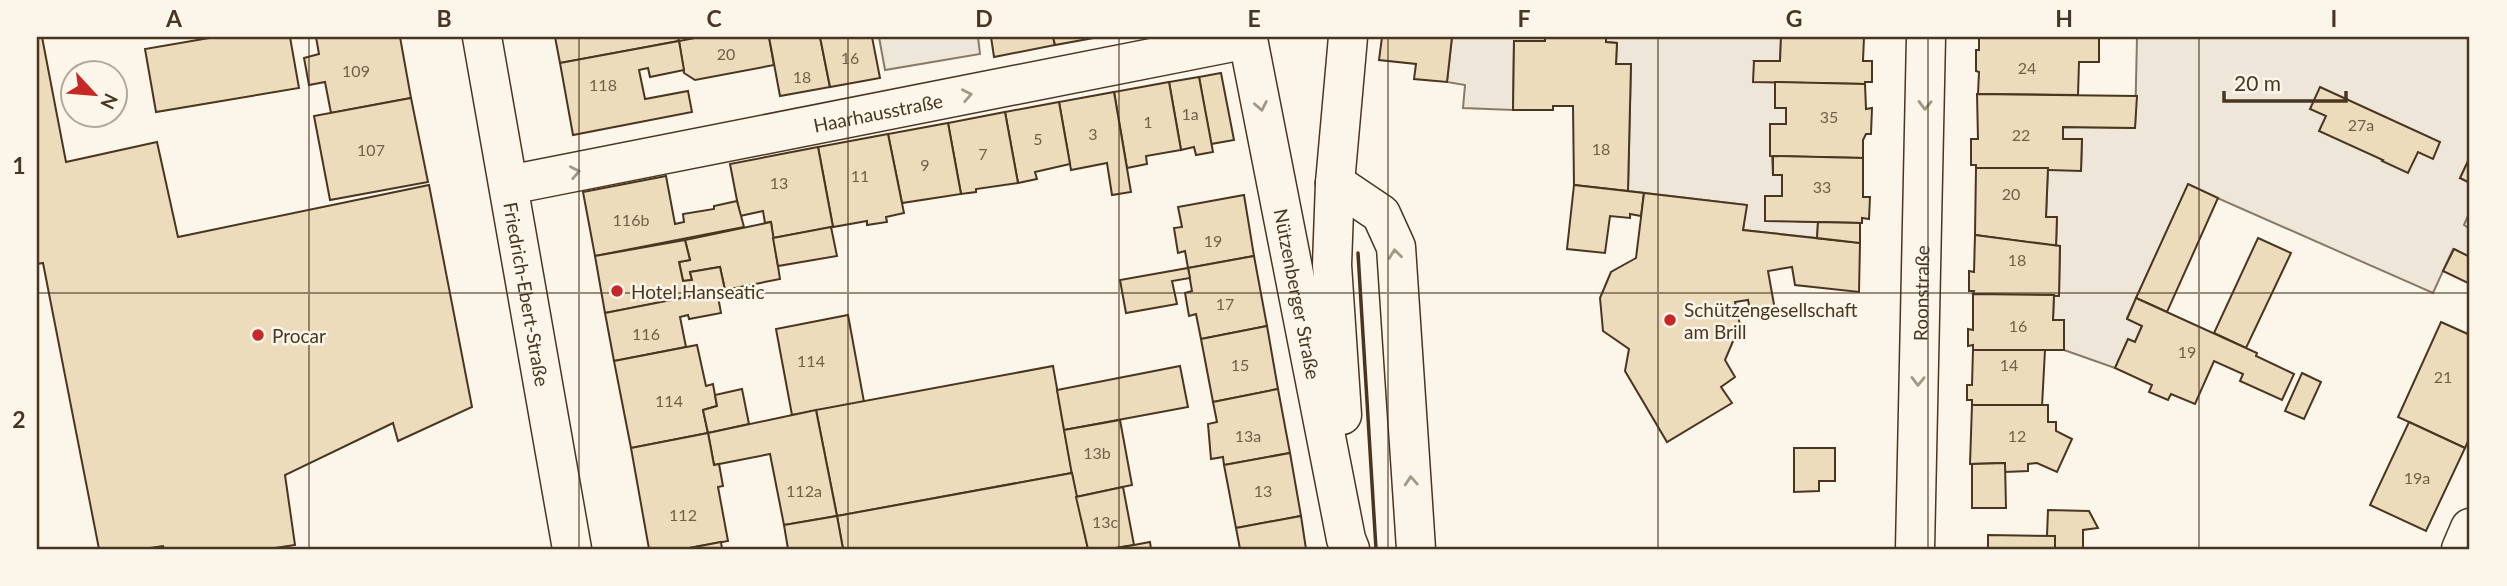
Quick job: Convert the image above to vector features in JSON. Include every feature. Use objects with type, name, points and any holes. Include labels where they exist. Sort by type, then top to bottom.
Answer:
[{"type":"street","name":"Friedrich-Ebert-Straße","points":[[482,37],[572,549]]},
{"type":"street","name":"Nützenberger Straße","points":[[1348,37],[1335,183],[1332,265],[1351,549]]},
{"type":"street","name":"Roonstraße","points":[[1915,549],[1926,37]]},
{"type":"street","name":"Haarhausstraße","points":[[509,185],[1248,39]]},
{"type":"street","name":"Nützenberger Straße","points":[[1248,39],[1346,539],[1351,549]]},
{"type":"street","points":[[1335,183],[1381,214],[1396,247],[1416,549]]},
{"type":"street","points":[[2461,549],[2470,528]]},
{"type":"shaded area","points":[[879,37],[978,37],[980,54],[885,70]]},
{"type":"shaded area","points":[[1452,37],[1545,37],[1545,41],[1514,41],[1513,110],[1463,108],[1465,85],[1447,82]]},
{"type":"shaded area","points":[[1606,37],[1781,37],[1780,61],[1754,61],[1775,82],[1775,108],[1786,108],[1786,124],[1770,124],[1773,175],[1782,175],[1782,196],[1765,196],[1765,220],[1818,222],[1817,238],[1743,230],[1746,205],[1628,191],[1631,64],[1616,64],[1617,43],[1606,42]]},
{"type":"shaded area","points":[[2137,37],[2470,37],[2470,157],[2460,178],[2470,183],[2470,211],[2464,225],[2470,229],[2470,257],[2453,249],[2433,293],[2188,185],[2127,318],[2142,326],[2135,342],[2128,339],[2115,368],[2064,350],[2064,320],[2053,320],[2054,295],[2059,295],[2060,247],[2056,246],[2057,218],[2046,217],[2048,168],[2081,170],[2082,140],[2063,139],[2063,127],[2135,128]]},
{"type":"building","name":"Procar","points":[[37,37],[42,37],[66,162],[157,142],[178,237],[429,185],[472,407],[398,441],[393,423],[285,475],[295,545],[268,549],[164,549],[163,546],[99,549],[43,263],[37,264]]},
{"type":"building","points":[[215,37],[290,37],[299,88],[156,112],[145,49]]},
{"type":"building","points":[[316,37],[400,37],[411,98],[331,113],[325,82],[309,85],[304,58],[319,54]]},
{"type":"building","points":[[555,37],[678,37],[679,41],[560,63]]},
{"type":"building","points":[[700,37],[769,37],[774,65],[695,80],[684,73],[679,41]]},
{"type":"building","points":[[769,37],[820,37],[830,87],[780,96]]},
{"type":"building","points":[[820,37],[872,37],[880,78],[830,87]]},
{"type":"building","points":[[991,37],[1053,37],[1055,45],[994,57]]},
{"type":"building","points":[[1053,37],[1099,37],[1055,45]]},
{"type":"building","points":[[1382,37],[1452,37],[1447,82],[1414,79],[1416,64],[1379,60]]},
{"type":"building","points":[[1545,37],[1606,37],[1606,42],[1617,43],[1616,64],[1631,64],[1628,191],[1574,185],[1573,106],[1553,106],[1553,110],[1513,110],[1514,41],[1545,41]]},
{"type":"building","points":[[1781,37],[1864,37],[1863,61],[1872,61],[1872,82],[1753,82],[1754,61],[1780,61]]},
{"type":"building","points":[[1979,37],[2099,37],[2099,62],[2079,62],[2078,95],[1978,94],[1976,50],[1979,50]]},
{"type":"building","points":[[679,41],[684,70],[650,77],[648,68],[639,70],[645,99],[688,91],[692,112],[573,135],[560,63]]},
{"type":"building","points":[[1221,73],[1234,140],[1211,144],[1199,77]]},
{"type":"building","points":[[1199,77],[1213,152],[1196,155],[1194,147],[1181,150],[1169,82]]},
{"type":"building","points":[[1169,82],[1181,150],[1146,156],[1147,164],[1127,168],[1114,92]]},
{"type":"building","points":[[1775,82],[1865,84],[1866,109],[1872,108],[1871,134],[1866,134],[1863,140],[1863,158],[1770,156],[1770,124],[1786,124],[1786,108],[1775,108]]},
{"type":"building","points":[[2320,87],[2440,142],[2433,159],[2418,152],[2408,173],[2319,131],[2326,116],[2310,109]]},
{"type":"building","points":[[1114,92],[1131,192],[1112,195],[1107,163],[1071,170],[1059,102]]},
{"type":"building","points":[[1977,94],[2137,96],[2135,128],[2063,127],[2063,139],[2082,139],[2081,171],[1976,168],[1976,165],[1971,165],[1971,139],[1978,139]]},
{"type":"building","points":[[411,98],[428,182],[330,200],[314,116]]},
{"type":"building","points":[[1059,102],[1070,164],[1035,172],[1037,179],[1018,183],[1005,112]]},
{"type":"building","points":[[1005,112],[1018,183],[961,194],[948,123]]},
{"type":"building","points":[[948,123],[961,194],[902,203],[888,134]]},
{"type":"building","points":[[888,134],[904,213],[886,217],[887,222],[867,225],[867,221],[833,227],[818,147]]},
{"type":"building","points":[[818,147],[833,227],[773,238],[771,222],[765,223],[763,211],[740,216],[730,164]]},
{"type":"building","points":[[1773,156],[1863,158],[1863,197],[1870,197],[1869,219],[1862,218],[1862,223],[1765,221],[1765,196],[1782,196],[1782,175],[1773,175]]},
{"type":"building","points":[[2470,157],[2470,183],[2460,178]]},
{"type":"building","points":[[1976,168],[2048,168],[2046,217],[2057,217],[2056,246],[1975,235]]},
{"type":"building","points":[[666,176],[675,224],[684,222],[683,214],[714,209],[714,206],[737,201],[744,227],[595,256],[583,192]]},
{"type":"building","points":[[2188,184],[2218,198],[2167,312],[2136,298]]},
{"type":"building","points":[[1574,185],[1644,193],[1641,216],[1610,216],[1605,253],[1567,249]]},
{"type":"building","name":"Schützengesellschaft am Brill","points":[[1644,193],[1747,205],[1743,230],[1860,243],[1859,292],[1795,285],[1792,267],[1768,271],[1775,310],[1751,314],[1748,300],[1735,302],[1740,325],[1725,360],[1735,377],[1721,387],[1732,403],[1667,442],[1625,371],[1629,349],[1603,331],[1600,298],[1611,272],[1636,258]]},
{"type":"building","points":[[1244,195],[1254,256],[1188,268],[1185,251],[1178,253],[1174,228],[1182,227],[1178,207]]},
{"type":"building","points":[[771,222],[780,279],[725,290],[720,267],[690,272],[692,280],[683,281],[679,262],[690,260],[685,240]]},
{"type":"building","points":[[1818,222],[1860,223],[1860,243],[1817,238]]},
{"type":"building","points":[[831,227],[837,256],[778,266],[773,238]]},
{"type":"building","points":[[1975,235],[2060,246],[2059,296],[1973,294],[1974,291],[1969,291],[1969,271],[1974,272]]},
{"type":"building","points":[[2258,238],[2291,253],[2246,348],[2214,333]]},
{"type":"building","points":[[685,240],[690,260],[679,262],[683,281],[692,280],[690,272],[720,267],[725,290],[605,313],[595,256]]},
{"type":"building","points":[[2454,249],[2470,257],[2470,284],[2443,271]]},
{"type":"building","points":[[1254,256],[1267,326],[1201,339],[1196,314],[1189,316],[1185,293],[1192,291],[1188,268]]},
{"type":"building","points":[[1188,268],[1190,278],[1172,281],[1177,304],[1126,313],[1120,280]]},
{"type":"building","points":[[717,291],[721,313],[689,319],[688,315],[680,317],[686,347],[614,361],[605,313]]},
{"type":"building","points":[[1973,294],[2054,295],[2053,320],[2064,320],[2064,350],[1973,350],[1973,345],[1968,346],[1968,329],[1973,330]]},
{"type":"building","points":[[2136,298],[2257,353],[2256,356],[2294,374],[2282,400],[2240,381],[2243,374],[2214,361],[2195,404],[2171,394],[2168,400],[2149,392],[2152,385],[2115,368],[2128,339],[2135,342],[2142,326],[2127,319]]},
{"type":"building","points":[[848,315],[864,402],[792,415],[776,329]]},
{"type":"building","points":[[2441,322],[2470,335],[2470,437],[2465,448],[2398,417]]},
{"type":"building","points":[[1267,326],[1278,389],[1213,402],[1201,339]]},
{"type":"building","points":[[697,345],[706,386],[713,384],[717,406],[703,410],[708,433],[631,448],[614,361]]},
{"type":"building","points":[[1973,350],[2045,350],[2042,406],[1972,405],[1972,400],[1967,400],[1967,385],[1972,385]]},
{"type":"building","points":[[1053,366],[1072,473],[837,516],[816,410]]},
{"type":"building","points":[[1180,366],[1188,407],[1064,430],[1057,390]]},
{"type":"building","points":[[2302,373],[2321,382],[2304,419],[2285,411]]},
{"type":"building","points":[[742,389],[749,424],[708,433],[703,410],[717,406],[715,395]]},
{"type":"building","points":[[1278,389],[1290,453],[1224,465],[1223,457],[1211,459],[1208,424],[1217,422],[1213,402]]},
{"type":"building","points":[[1972,405],[2048,405],[2048,422],[2056,422],[2056,431],[2072,439],[2057,472],[2037,463],[2028,464],[2028,471],[2005,472],[2005,463],[1970,464]]},
{"type":"building","points":[[816,410],[837,516],[784,525],[770,454],[714,465],[708,433]]},
{"type":"building","points":[[1120,420],[1132,485],[1076,497],[1064,430]]},
{"type":"building","points":[[2409,422],[2465,448],[2426,531],[2370,505]]},
{"type":"building","points":[[708,433],[714,465],[719,464],[723,486],[718,487],[728,541],[684,549],[649,549],[631,448]]},
{"type":"building","points":[[1794,448],[1835,448],[1835,481],[1819,481],[1819,491],[1794,492]]},
{"type":"building","points":[[1290,453],[1301,516],[1236,528],[1224,465]]},
{"type":"building","points":[[2005,463],[2006,508],[1972,508],[1972,464]]},
{"type":"building","points":[[1072,473],[1088,549],[843,549],[837,516]]},
{"type":"building","points":[[1123,487],[1134,545],[1088,549],[1076,497]]},
{"type":"building","points":[[2048,510],[2089,511],[2098,528],[2083,530],[2083,549],[2055,549],[2055,536],[2047,536]]},
{"type":"building","points":[[837,516],[843,549],[788,549],[784,525]]},
{"type":"building","points":[[1301,516],[1306,549],[1240,549],[1236,528]]},
{"type":"building","points":[[1988,535],[2055,536],[2055,549],[1988,549]]},
{"type":"building","points":[[721,542],[722,549],[684,549]]},
{"type":"building","points":[[1150,542],[1151,549],[1110,549],[1134,545]]},
{"type":"wall","points":[[1358,253],[1376,549]]},
{"type":"place","name":"Hotel Hanseatic","points":[[617,291]]},
{"type":"place","name":"Schützengesellschaft am Brill","points":[[1670,320]]},
{"type":"place","name":"Procar","points":[[258,335]]}]
